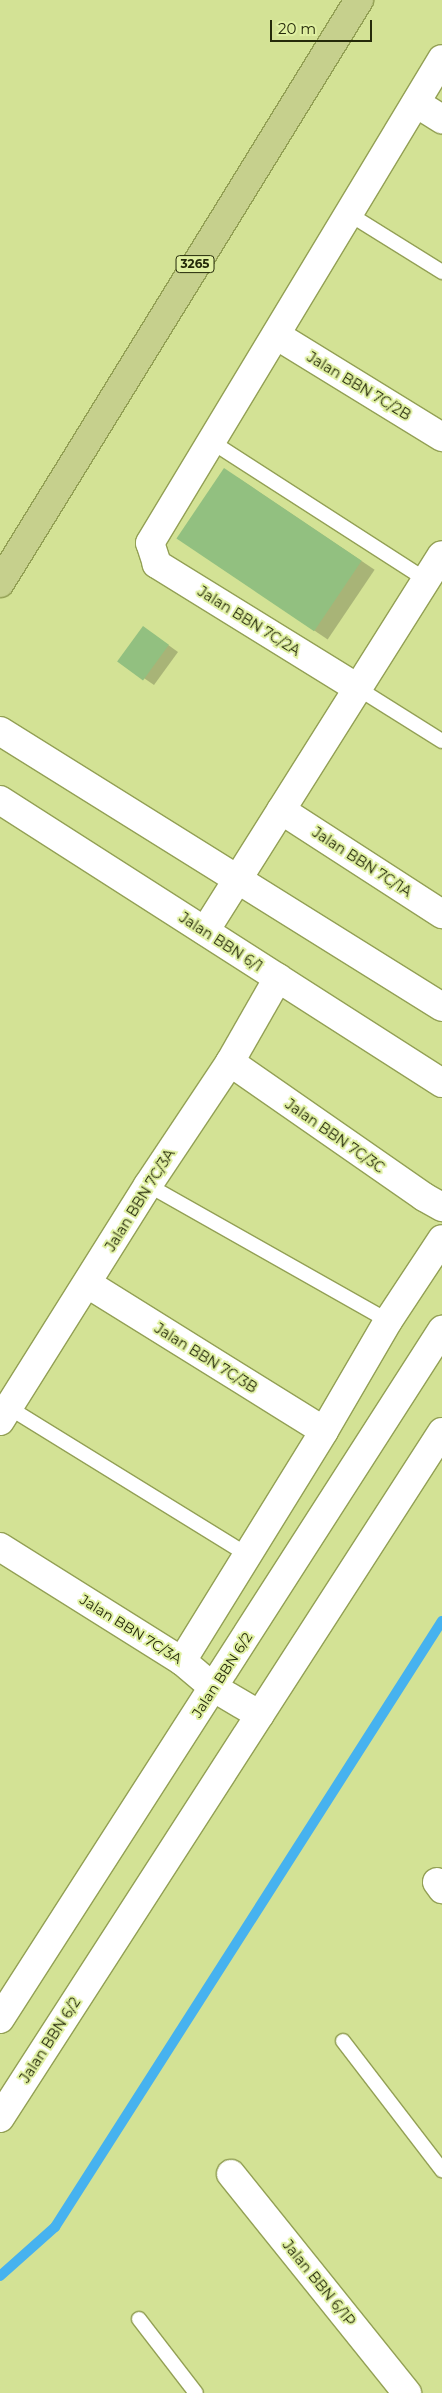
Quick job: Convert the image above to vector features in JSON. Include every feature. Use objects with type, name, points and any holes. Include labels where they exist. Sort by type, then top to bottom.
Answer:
[{"type":"main road","name":"3265","points":[[0,583],[359,0]]},
{"type":"street","points":[[212,442],[442,59]]},
{"type":"street","points":[[416,103],[442,119]]},
{"type":"street","name":"Jalan BBN 7C/2B","points":[[276,335],[442,437]]},
{"type":"street","name":"Jalan BBN 7C/2A","points":[[212,442],[150,543],[157,564],[359,689]]},
{"type":"street","points":[[204,931],[359,689],[435,586],[442,555]]},
{"type":"street","points":[[0,731],[442,1007]]},
{"type":"street","name":"Jalan BBN 6/1","points":[[0,800],[442,1083]]},
{"type":"street","name":"Jalan BBN 7C/1A","points":[[281,810],[442,914]]},
{"type":"street","name":"Jalan BBN 7C/3A","points":[[4,1414],[88,1284],[148,1185],[230,1062],[278,978]]},
{"type":"street","name":"Jalan BBN 7C/3C","points":[[230,1062],[424,1197],[442,1207]]},
{"type":"street","points":[[182,1661],[246,1554],[324,1431],[388,1321],[442,1239]]},
{"type":"street","name":"Jalan BBN 7C/3B","points":[[88,1284],[324,1431]]},
{"type":"street","name":"Jalan BBN 6/2","points":[[0,2019],[442,1330]]},
{"type":"street","name":"Jalan BBN 6/2","points":[[0,2118],[442,1432]]},
{"type":"street","name":"Jalan BBN 7C/3A","points":[[0,1546],[182,1661],[214,1688],[260,1715]]},
{"type":"street","name":"Jalan BBN 6/1P","points":[[231,2174],[407,2393]]},
{"type":"lane","points":[[349,214],[442,272]]},
{"type":"lane","points":[[212,442],[435,586]]},
{"type":"lane","points":[[359,689],[442,741]]},
{"type":"lane","points":[[148,1185],[388,1321]]},
{"type":"lane","points":[[4,1414],[246,1554]]},
{"type":"lane","points":[[343,2041],[442,2170]]},
{"type":"lane","points":[[139,2319],[196,2393]]},
{"type":"building","points":[[224,468],[362,561],[314,631],[176,538]]},
{"type":"building","points":[[143,626],[169,645],[143,680],[117,662]]},
{"type":"waterway","points":[[0,2276],[55,2227],[442,1621]]}]
